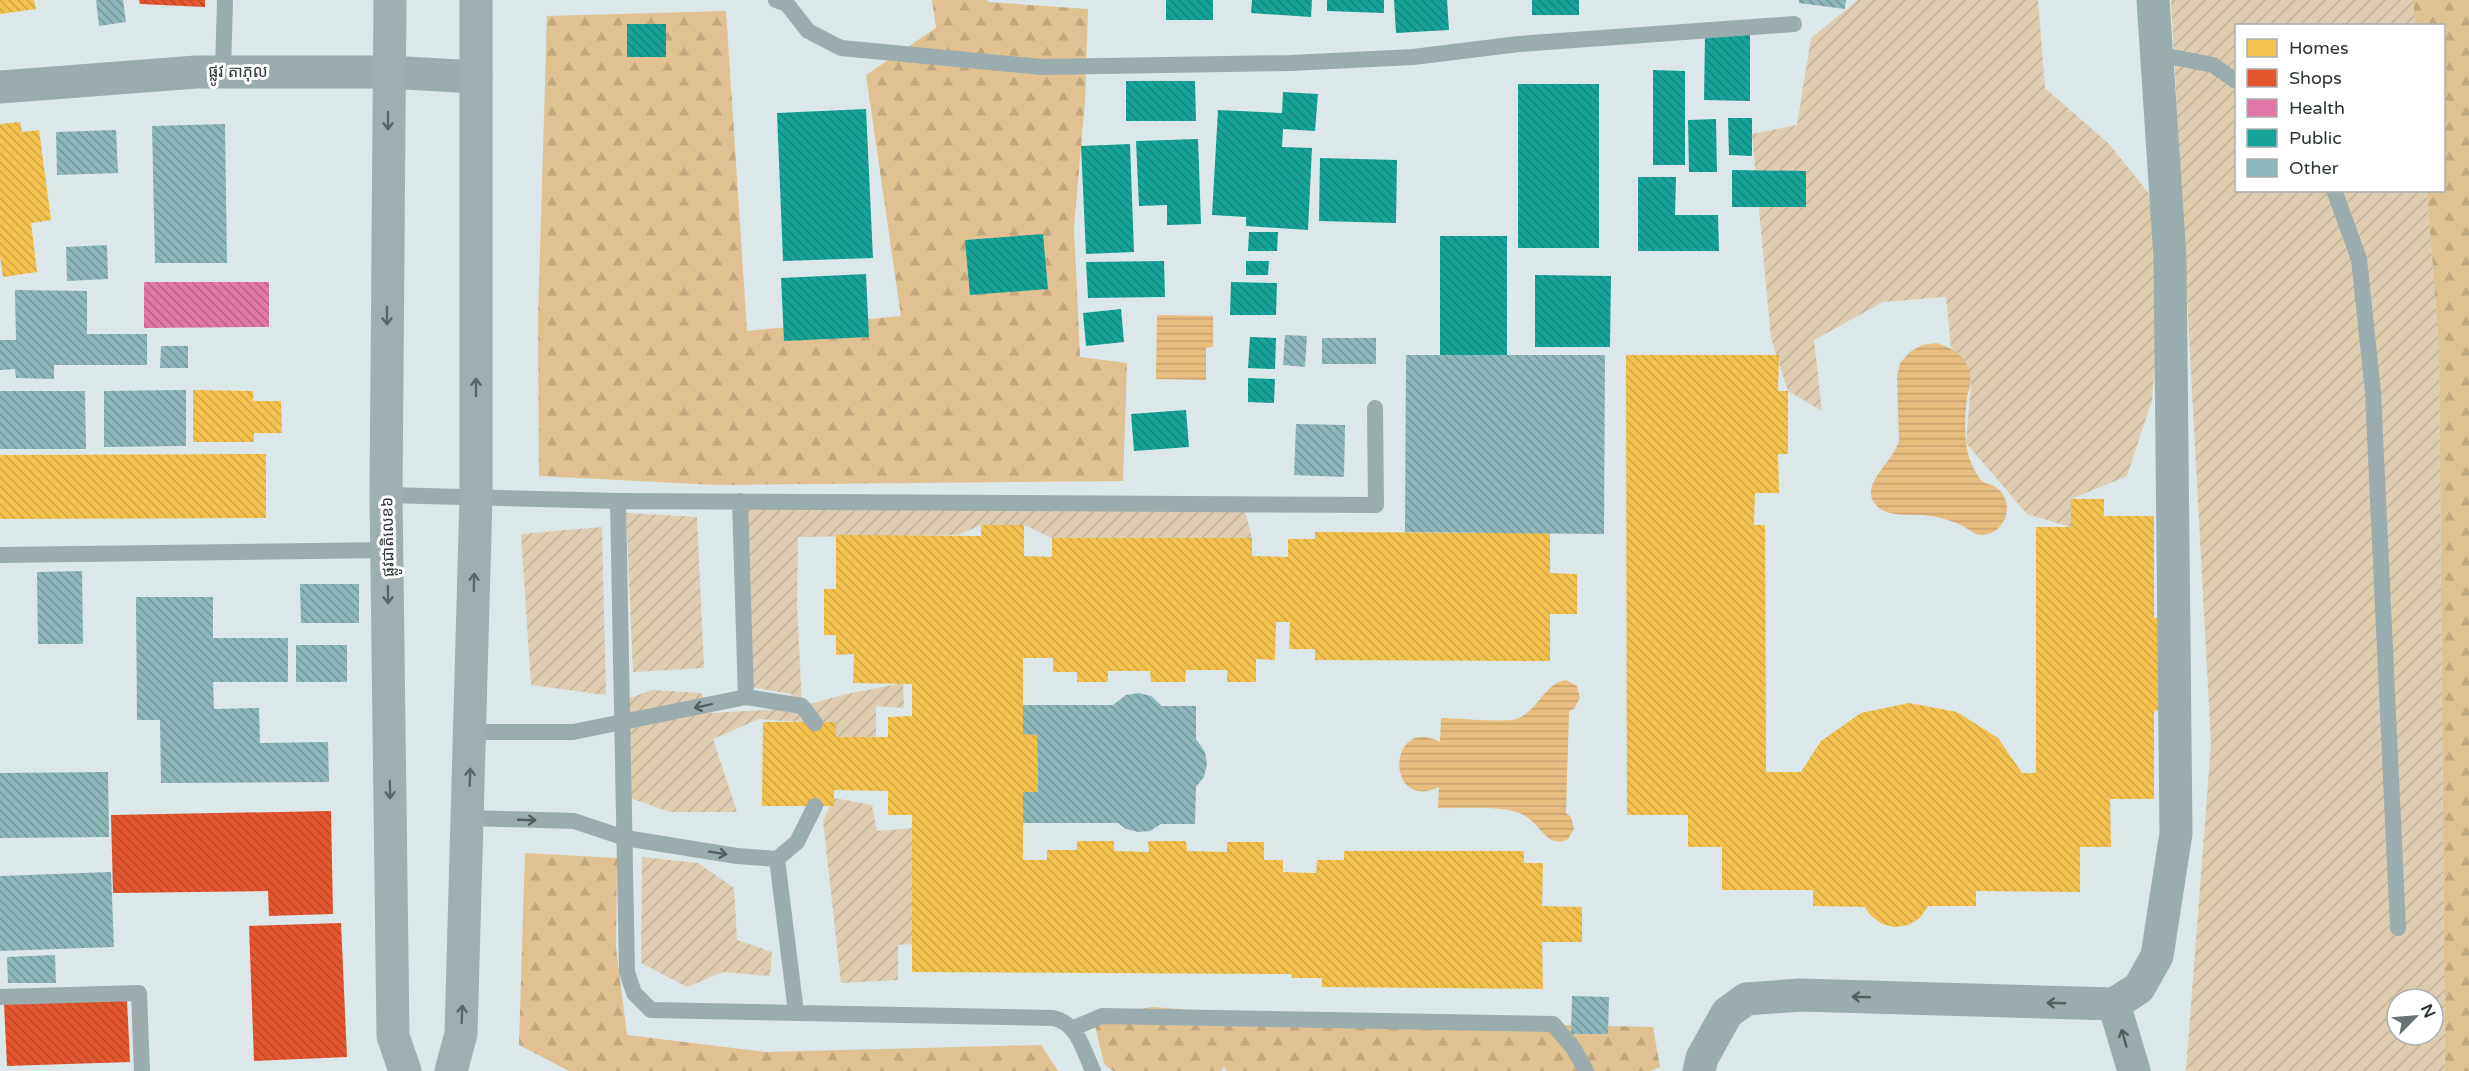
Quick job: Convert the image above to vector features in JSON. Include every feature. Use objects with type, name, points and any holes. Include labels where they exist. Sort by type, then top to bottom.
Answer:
[{"type":"main road","name":"ផ្លូវជាតិលេខ៦","points":[[390,0],[386,495],[393,1035],[405,1071]]},
{"type":"main road","points":[[451,1071],[461,1034],[469,818],[476,497],[476,0]]},
{"type":"street","points":[[1699,1071],[1702,1058],[1727,1012],[1746,999],[1800,995],[2114,1004],[2139,988],[2157,956],[2176,833],[2170,258],[2153,0]]},
{"type":"street","name":"ផ្លូវ តាភុល","points":[[0,87],[223,71],[388,72],[476,77]]},
{"type":"street","points":[[2114,1004],[2134,1071]]},
{"type":"lane","points":[[223,71],[225,0]]},
{"type":"lane","points":[[776,0],[787,4],[808,31],[841,48],[1042,67],[1291,63],[1413,57],[1519,44],[1794,24]]},
{"type":"lane","points":[[2157,54],[2213,65],[2235,80]]},
{"type":"lane","points":[[2335,192],[2359,259],[2373,392],[2398,928]]},
{"type":"lane","points":[[386,495],[618,501],[1376,505],[1375,408]]},
{"type":"lane","points":[[618,501],[627,972],[634,993],[651,1010],[1053,1018],[1064,1020],[1074,1028],[1093,1071]]},
{"type":"lane","points":[[740,501],[746,697]]},
{"type":"lane","points":[[0,555],[388,550]]},
{"type":"lane","points":[[471,732],[573,732],[746,697],[802,706],[815,723]]},
{"type":"lane","points":[[469,818],[574,821],[625,838],[737,856],[777,858],[797,842],[815,806]]},
{"type":"lane","points":[[777,858],[796,1012]]},
{"type":"lane","points":[[0,996],[139,993],[142,1071]]},
{"type":"lane","points":[[1074,1028],[1102,1016],[1553,1024],[1574,1048],[1586,1071]]},
{"type":"green space","points":[[932,0],[987,0],[988,2],[1088,9],[1085,101],[1074,227],[1080,357],[1127,363],[1123,481],[716,485],[539,476],[538,318],[547,16],[726,11],[747,331],[901,316],[866,75],[936,28]]},
{"type":"green space","points":[[2413,0],[2469,0],[2469,1071],[2445,1071],[2439,351],[2427,192],[2445,192],[2445,24],[2415,24]]},
{"type":"green space","points":[[525,853],[617,858],[616,948],[627,1035],[766,1052],[1041,1045],[1058,1071],[569,1071],[519,1045]]},
{"type":"green space","points":[[1152,1007],[1317,1019],[1653,1027],[1660,1067],[1650,1071],[1227,1071],[1224,1067],[1221,1071],[1113,1071],[1104,1064],[1093,1017]]},
{"type":"shaded area","points":[[1858,0],[2038,0],[2045,88],[2108,143],[2168,217],[2152,400],[2127,476],[2071,499],[2071,527],[2027,514],[1966,443],[1971,383],[1951,347],[1946,297],[1883,302],[1814,340],[1822,411],[1788,391],[1771,338],[1752,134],[1797,125],[1811,38]]},
{"type":"shaded area","points":[[2171,0],[2413,0],[2415,24],[2235,24],[2235,192],[2427,192],[2439,351],[2444,987],[2385,987],[2385,1047],[2445,1047],[2445,1071],[2186,1071],[2211,744]]},
{"type":"shaded area","points":[[1157,315],[1213,316],[1213,347],[1206,348],[1206,380],[1156,379]]},
{"type":"shaded area","points":[[1936,343],[1956,352],[1969,369],[1970,384],[1965,425],[1970,461],[1983,482],[1998,489],[2006,502],[2007,512],[2003,522],[1997,530],[1988,534],[1978,534],[1938,517],[1890,513],[1876,506],[1872,499],[1871,492],[1876,478],[1899,440],[1897,377],[1900,363],[1910,352],[1922,345]]},
{"type":"shaded area","points":[[1243,504],[1252,538],[1052,538],[1024,525],[981,525],[958,535],[798,537],[797,604],[802,706],[903,683],[904,708],[876,706],[876,737],[836,737],[815,723],[759,719],[713,739],[737,812],[670,812],[630,798],[627,699],[652,690],[701,693],[711,713],[783,709],[792,694],[745,686],[740,509]]},
{"type":"shaded area","points":[[626,513],[697,517],[704,668],[633,672]]},
{"type":"shaded area","points":[[602,527],[606,695],[531,685],[521,534]]},
{"type":"shaded area","points":[[1566,680],[1577,686],[1580,698],[1574,709],[1569,711],[1566,813],[1571,817],[1574,829],[1568,839],[1555,841],[1550,839],[1527,817],[1509,810],[1438,808],[1439,787],[1421,791],[1409,787],[1402,777],[1399,764],[1402,751],[1410,741],[1423,737],[1440,742],[1441,718],[1516,719],[1530,710],[1552,686]]},
{"type":"shaded area","points":[[834,798],[872,805],[877,831],[912,828],[912,944],[898,945],[898,980],[841,983],[823,821]]},
{"type":"shaded area","points":[[642,857],[698,863],[734,888],[737,940],[772,952],[770,976],[723,972],[687,987],[641,963]]},
{"type":"building: Homes","points":[[0,0],[34,0],[36,9],[0,14]]},
{"type":"building: Homes","points":[[20,122],[22,132],[39,130],[51,220],[31,223],[37,272],[3,277],[0,256],[0,124]]},
{"type":"building: Homes","points":[[1626,355],[1779,355],[1778,391],[1788,391],[1788,454],[1778,454],[1779,493],[1755,493],[1754,525],[1765,525],[1766,772],[1801,772],[1821,741],[1861,713],[1909,703],[1957,712],[1998,738],[2022,773],[2036,773],[2036,527],[2071,527],[2071,499],[2104,499],[2104,516],[2154,516],[2154,618],[2165,618],[2166,712],[2154,711],[2154,799],[2110,799],[2111,847],[2080,847],[2080,892],[1976,891],[1976,906],[1928,906],[1920,918],[1908,925],[1895,927],[1882,924],[1870,915],[1865,907],[1813,906],[1813,890],[1722,890],[1722,847],[1688,847],[1688,815],[1627,815]]},
{"type":"building: Homes","points":[[193,390],[253,391],[253,401],[281,401],[282,433],[254,433],[254,442],[193,442]]},
{"type":"building: Homes","points":[[266,454],[266,518],[0,519],[0,455]]},
{"type":"building: Homes","points":[[981,525],[1024,525],[1024,556],[1052,557],[1052,538],[1252,538],[1252,556],[1288,557],[1288,539],[1315,539],[1315,532],[1550,533],[1550,573],[1577,574],[1577,614],[1550,614],[1550,661],[1315,660],[1315,649],[1289,649],[1290,622],[1276,622],[1275,660],[1256,659],[1256,682],[1227,682],[1227,670],[1186,670],[1185,682],[1151,682],[1150,671],[1108,671],[1108,682],[1077,682],[1077,672],[1053,672],[1053,658],[1023,658],[1023,734],[1037,735],[1038,792],[1023,792],[1023,860],[1047,860],[1047,850],[1077,850],[1077,841],[1114,841],[1114,851],[1149,852],[1148,841],[1186,841],[1187,851],[1227,852],[1227,842],[1264,842],[1264,860],[1283,860],[1283,872],[1316,873],[1317,860],[1344,860],[1344,851],[1524,851],[1524,863],[1543,863],[1542,906],[1582,907],[1582,942],[1542,942],[1543,989],[1322,987],[1322,978],[1292,978],[1291,974],[912,972],[912,815],[888,815],[888,791],[834,790],[834,806],[762,806],[763,722],[836,722],[836,737],[888,737],[888,717],[912,716],[912,684],[853,683],[854,654],[836,655],[836,635],[824,635],[824,589],[836,589],[836,535],[981,536]]},
{"type":"building: Shops","points":[[139,0],[205,0],[205,7],[140,4]]},
{"type":"building: Shops","points":[[331,811],[333,914],[269,916],[268,891],[113,893],[111,815]]},
{"type":"building: Shops","points":[[341,923],[347,1057],[254,1061],[249,926]]},
{"type":"building: Shops","points":[[127,1000],[130,1062],[7,1066],[4,1004]]},
{"type":"building: Health","points":[[144,282],[269,282],[269,327],[144,328]]},
{"type":"building: Public","points":[[1166,0],[1213,0],[1213,20],[1166,20]]},
{"type":"building: Public","points":[[1252,0],[1312,0],[1311,17],[1251,13]]},
{"type":"building: Public","points":[[1327,0],[1384,0],[1384,13],[1327,11]]},
{"type":"building: Public","points":[[1394,0],[1447,0],[1449,30],[1396,33]]},
{"type":"building: Public","points":[[1532,0],[1579,0],[1579,15],[1532,15]]},
{"type":"building: Public","points":[[627,24],[666,24],[666,57],[627,57]]},
{"type":"building: Public","points":[[1705,35],[1750,35],[1750,101],[1704,100]]},
{"type":"building: Public","points":[[1653,70],[1685,71],[1685,165],[1653,165]]},
{"type":"building: Public","points":[[1126,81],[1195,81],[1196,121],[1126,121]]},
{"type":"building: Public","points":[[1518,84],[1599,84],[1599,248],[1518,248]]},
{"type":"building: Public","points":[[1283,92],[1318,94],[1315,131],[1283,129],[1282,147],[1312,148],[1308,230],[1246,226],[1246,217],[1212,215],[1218,110],[1282,113]]},
{"type":"building: Public","points":[[866,109],[873,258],[783,261],[777,113]]},
{"type":"building: Public","points":[[1728,118],[1752,118],[1752,156],[1729,155]]},
{"type":"building: Public","points":[[1716,119],[1717,172],[1689,172],[1688,120]]},
{"type":"building: Public","points":[[1198,139],[1201,224],[1167,225],[1167,205],[1139,206],[1136,141]]},
{"type":"building: Public","points":[[1130,144],[1134,252],[1086,254],[1081,146]]},
{"type":"building: Public","points":[[1320,158],[1397,160],[1396,223],[1319,221]]},
{"type":"building: Public","points":[[1732,170],[1806,171],[1806,207],[1732,207]]},
{"type":"building: Public","points":[[1638,177],[1676,177],[1675,215],[1718,215],[1719,251],[1638,251]]},
{"type":"building: Public","points":[[1249,232],[1278,232],[1277,251],[1248,251]]},
{"type":"building: Public","points":[[1043,234],[1048,289],[970,295],[965,240]]},
{"type":"building: Public","points":[[1440,236],[1507,236],[1507,355],[1440,355]]},
{"type":"building: Public","points":[[1164,261],[1165,297],[1088,298],[1086,262]]},
{"type":"building: Public","points":[[1246,261],[1269,261],[1268,275],[1246,275]]},
{"type":"building: Public","points":[[866,274],[869,337],[784,341],[781,278]]},
{"type":"building: Public","points":[[1535,275],[1611,276],[1610,347],[1535,347]]},
{"type":"building: Public","points":[[1231,282],[1277,283],[1276,315],[1230,315]]},
{"type":"building: Public","points":[[1121,309],[1124,342],[1086,346],[1083,313]]},
{"type":"building: Public","points":[[1250,337],[1276,338],[1275,369],[1248,368]]},
{"type":"building: Public","points":[[1248,378],[1275,379],[1274,403],[1248,402]]},
{"type":"building: Public","points":[[1186,410],[1189,447],[1134,451],[1131,414]]},
{"type":"building: Other","points":[[96,0],[123,0],[126,22],[99,26]]},
{"type":"building: Other","points":[[1799,0],[1846,0],[1845,9],[1799,3]]},
{"type":"building: Other","points":[[225,124],[227,263],[155,263],[152,126]]},
{"type":"building: Other","points":[[116,130],[118,173],[57,175],[56,132]]},
{"type":"building: Other","points":[[107,245],[108,279],[67,281],[66,247]]},
{"type":"building: Other","points":[[15,290],[87,291],[87,334],[147,334],[147,365],[54,365],[54,379],[16,378],[15,369],[0,370],[0,340],[16,340]]},
{"type":"building: Other","points":[[1285,335],[1307,336],[1305,367],[1283,365]]},
{"type":"building: Other","points":[[1322,338],[1376,338],[1376,364],[1322,364]]},
{"type":"building: Other","points":[[161,346],[188,346],[188,368],[160,368]]},
{"type":"building: Other","points":[[1406,355],[1605,355],[1604,534],[1405,532]]},
{"type":"building: Other","points":[[186,390],[186,446],[104,447],[104,391]]},
{"type":"building: Other","points":[[0,391],[85,391],[86,449],[0,449]]},
{"type":"building: Other","points":[[1296,424],[1345,425],[1344,477],[1294,475]]},
{"type":"building: Other","points":[[82,571],[83,644],[38,644],[37,572]]},
{"type":"building: Other","points":[[300,584],[359,584],[359,623],[301,623]]},
{"type":"building: Other","points":[[136,597],[213,597],[213,638],[288,638],[288,682],[213,682],[214,709],[259,708],[260,743],[328,742],[329,782],[161,783],[160,720],[137,720]]},
{"type":"building: Other","points":[[296,645],[347,645],[347,682],[296,682]]},
{"type":"building: Other","points":[[1139,693],[1151,696],[1162,706],[1196,706],[1196,739],[1205,752],[1207,764],[1204,777],[1196,787],[1195,824],[1161,824],[1150,831],[1138,832],[1126,829],[1118,823],[1023,823],[1023,792],[1038,792],[1037,735],[1023,734],[1023,705],[1113,705],[1126,695]]},
{"type":"building: Other","points":[[108,772],[109,837],[0,838],[0,773]]},
{"type":"building: Other","points":[[111,872],[114,947],[0,951],[0,876]]},
{"type":"building: Other","points":[[55,955],[56,983],[8,983],[7,957]]},
{"type":"building: Other","points":[[1572,996],[1609,997],[1608,1034],[1571,1034]]}]
